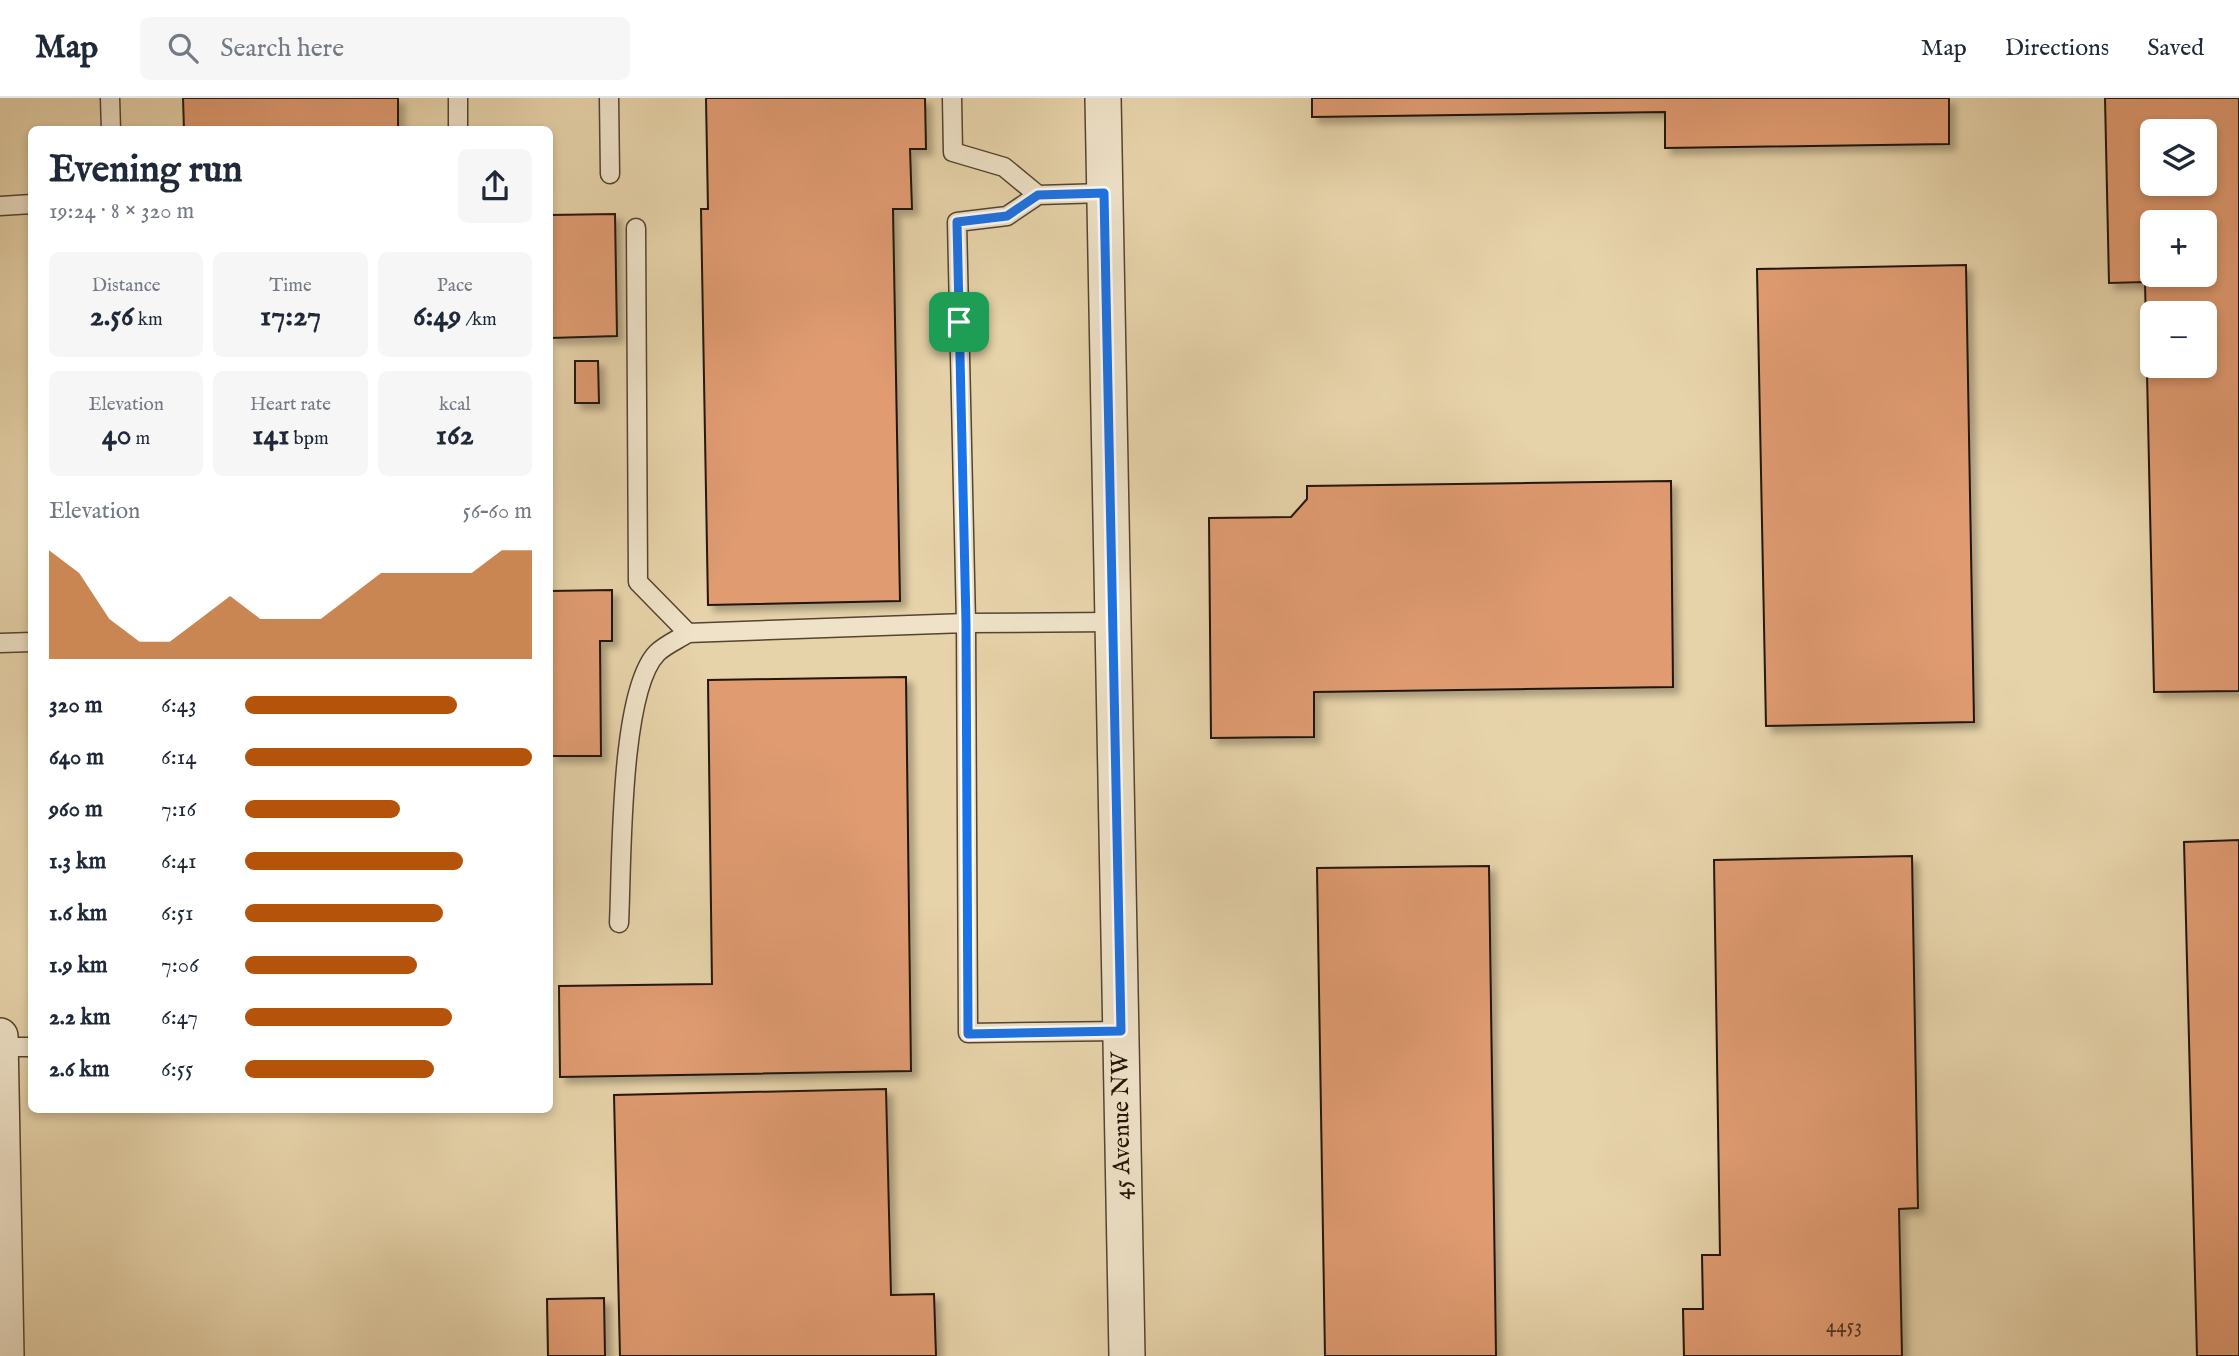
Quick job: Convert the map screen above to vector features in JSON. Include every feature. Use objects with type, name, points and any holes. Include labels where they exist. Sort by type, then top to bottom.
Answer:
[{"type":"street","name":"45 Avenue NW","points":[[1103,98],[1127,1356]]},
{"type":"street","points":[[0,1036],[6,1356]]},
{"type":"lane","points":[[110,98],[111,126]]},
{"type":"lane","points":[[458,98],[458,126]]},
{"type":"lane","points":[[609,98],[610,174]]},
{"type":"lane","points":[[952,98],[953,152],[1004,167],[1038,195]]},
{"type":"lane","points":[[1104,193],[1038,195],[1007,216],[957,222],[966,623],[968,1034],[1121,1031]]},
{"type":"lane","points":[[0,206],[28,204]]},
{"type":"lane","points":[[636,228],[638,582],[688,633]]},
{"type":"lane","points":[[619,923],[628,737],[639,686],[656,654],[688,633],[966,623],[1113,622]]},
{"type":"lane","points":[[0,643],[28,642]]},
{"type":"lane","points":[[0,1048],[28,1047]]},
{"type":"building","points":[[183,98],[398,98],[398,126],[184,126]]},
{"type":"building","points":[[706,98],[925,98],[926,149],[910,149],[912,209],[893,209],[900,601],[708,605],[701,209],[708,209]]},
{"type":"building","points":[[1312,98],[1949,98],[1949,144],[1665,148],[1665,112],[1312,117]]},
{"type":"building","points":[[2105,98],[2239,98],[2239,691],[2154,692],[2147,378],[2217,378],[2217,301],[2145,301],[2145,287],[2217,287],[2217,210],[2140,210],[2140,282],[2109,283]]},
{"type":"building","points":[[615,214],[617,336],[553,338],[553,215]]},
{"type":"building","points":[[1966,265],[1974,722],[1766,726],[1757,269]]},
{"type":"building","points":[[575,361],[598,361],[599,403],[575,403]]},
{"type":"building","points":[[1671,481],[1673,687],[1314,692],[1314,737],[1211,738],[1209,518],[1291,517],[1307,499],[1307,486]]},
{"type":"building","points":[[612,590],[612,641],[600,641],[601,756],[553,756],[553,591]]},
{"type":"building","points":[[906,677],[911,1071],[560,1077],[559,986],[712,984],[708,680]]},
{"type":"building","points":[[2239,840],[2239,1356],[2197,1356],[2184,842]]},
{"type":"building","points":[[1912,856],[1918,1208],[1899,1209],[1902,1356],[1684,1356],[1683,1309],[1703,1309],[1702,1255],[1720,1255],[1714,860]]},
{"type":"building","points":[[1489,866],[1496,1356],[1325,1356],[1317,868]]},
{"type":"building","points":[[886,1089],[891,1295],[934,1294],[936,1356],[620,1356],[614,1095]]},
{"type":"building","points":[[604,1298],[605,1356],[548,1356],[547,1299]]},
{"type":"route","points":[[1104,193],[1121,1031],[968,1034],[966,623],[959,322],[957,222],[1007,216],[1038,195],[1104,193]]}]
